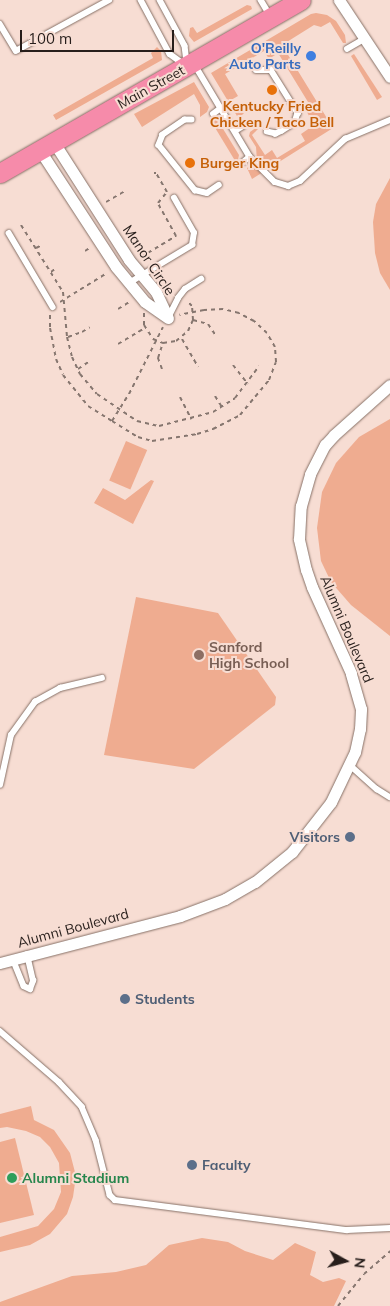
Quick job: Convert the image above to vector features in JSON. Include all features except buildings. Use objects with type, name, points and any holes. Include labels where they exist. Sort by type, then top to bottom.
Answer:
[{"type":"highway","name":"Main Street","points":[[2,169],[191,64],[265,4],[301,0]]},
{"type":"street","points":[[339,0],[390,77]]},
{"type":"street","name":"Manor Circle","points":[[46,145],[116,267],[145,302],[168,318]]},
{"type":"street","name":"Manor Circle","points":[[46,145],[140,275],[156,292],[168,318]]},
{"type":"street","name":"Alumni Boulevard","points":[[0,963],[180,916],[238,893],[279,864],[303,840],[332,802],[350,766],[360,729],[359,699],[345,658],[306,570],[299,538],[301,506],[310,474],[325,445],[334,434],[390,385]]},
{"type":"lane","points":[[0,24],[16,51],[109,0]]},
{"type":"lane","points":[[141,0],[170,54],[191,64]]},
{"type":"lane","points":[[160,0],[185,46],[191,64],[221,108],[250,157],[275,182],[288,186],[300,181],[345,139],[390,120]]},
{"type":"lane","points":[[347,49],[364,39]]},
{"type":"lane","points":[[256,70],[271,70],[298,113],[295,123],[282,132],[276,134],[267,132]]},
{"type":"lane","points":[[213,114],[221,108]]},
{"type":"lane","points":[[192,120],[185,120],[163,135],[160,145],[195,190],[207,193],[219,184]]},
{"type":"lane","points":[[235,131],[243,126]]},
{"type":"lane","points":[[244,162],[250,157]]},
{"type":"lane","points":[[129,282],[192,245],[194,233],[174,198]]},
{"type":"lane","points":[[9,233],[53,307]]},
{"type":"lane","points":[[168,318],[185,289],[200,280]]},
{"type":"lane","points":[[0,784],[11,735],[35,702],[60,688],[102,678]]},
{"type":"lane","points":[[350,766],[377,789],[390,797]]},
{"type":"lane","points":[[13,959],[24,986],[30,989],[34,981],[27,955]]},
{"type":"lane","points":[[0,1031],[59,1082],[82,1107],[96,1140],[110,1196],[115,1200],[348,1230],[390,1228]]},
{"type":"path","points":[[137,260],[176,236],[158,203],[167,192],[156,173],[154,173]]},
{"type":"path","points":[[100,206],[125,191]]},
{"type":"path","points":[[155,210],[160,207]]},
{"type":"path","points":[[21,225],[63,292],[67,337],[78,369],[92,390],[137,421],[155,426],[191,419],[222,407],[236,398],[248,384],[259,366]]},
{"type":"path","points":[[36,248],[42,245]]},
{"type":"path","points":[[112,422],[168,318],[204,310],[223,309],[239,313],[254,321],[267,333],[275,347],[276,362],[269,380],[240,414],[213,429],[197,434],[152,441],[138,437],[112,422],[88,406],[63,375],[56,359],[50,328],[50,317],[53,307],[116,267]]},
{"type":"path","points":[[50,272],[56,268]]},
{"type":"path","points":[[118,309],[135,299]]},
{"type":"path","points":[[193,320],[208,324],[216,336]]},
{"type":"path","points":[[67,337],[82,332],[90,326]]},
{"type":"path","points":[[118,344],[145,328]]},
{"type":"path","points":[[182,338],[198,367]]},
{"type":"path","points":[[162,369],[158,358],[163,343]]},
{"type":"path","points":[[78,369],[90,361]]},
{"type":"path","points":[[234,365],[248,384]]},
{"type":"path","points":[[215,396],[222,407]]},
{"type":"path","points":[[180,397],[191,419]]},
{"type":"path","points":[[338,1306],[364,1274],[390,1251]]},
{"type":"shaded area","points":[[247,5],[251,6],[252,9],[194,42],[189,36],[190,28],[193,27],[197,33]]},
{"type":"shaded area","points":[[311,14],[327,15],[336,21],[345,35],[346,43],[343,43],[330,22],[321,27],[314,25],[282,45],[333,128],[252,179],[247,168],[257,161],[256,147],[249,136],[250,132],[257,127],[259,128],[252,135],[265,155],[272,150],[277,158],[305,141],[301,134],[317,123],[313,116],[310,118],[306,110],[308,102],[278,53],[269,59],[264,51],[225,74],[238,96],[231,100],[239,113],[247,110],[241,116],[237,116],[211,73]]},
{"type":"shaded area","points":[[157,47],[161,51],[162,60],[56,120],[53,115],[153,58],[151,53]]},
{"type":"shaded area","points":[[354,54],[382,97],[377,100],[351,56]]},
{"type":"shaded area","points":[[194,82],[209,107],[207,112],[200,117],[200,105],[194,94],[142,127],[134,114]]},
{"type":"shaded area","points":[[217,119],[239,155],[237,164],[211,121]]},
{"type":"shaded area","points":[[390,178],[390,290],[380,273],[375,253],[373,222],[376,204]]},
{"type":"shaded area","points":[[390,419],[390,636],[351,605],[331,582],[321,561],[317,528],[322,492],[336,463],[359,437]]},
{"type":"shaded area","points":[[126,441],[147,450],[130,490],[109,481]]},
{"type":"shaded area","points":[[151,480],[154,481],[133,524],[94,503],[103,488],[125,500]]},
{"type":"shaded area","points":[[136,597],[218,613],[276,697],[275,705],[194,769],[104,755]]},
{"type":"shaded area","points":[[31,1106],[34,1120],[54,1130],[70,1153],[76,1176],[73,1197],[67,1214],[50,1234],[30,1245],[0,1252],[0,1237],[38,1226],[54,1209],[61,1192],[59,1163],[50,1147],[40,1137],[26,1131],[7,1127],[0,1128],[0,1114]]},
{"type":"shaded area","name":"Alumni Stadium","points":[[15,1138],[34,1215],[0,1223],[0,1142]]},
{"type":"shaded area","points":[[202,1238],[228,1242],[245,1251],[273,1260],[295,1243],[316,1252],[310,1275],[323,1282],[339,1278],[346,1281],[334,1306],[0,1306],[0,1302],[72,1276],[116,1272],[146,1265],[169,1245]]},
{"type":"place","name":"O'Reilly Auto Parts","points":[[311,56]]},
{"type":"place","name":"Kentucky Fried Chicken / Taco Bell","points":[[272,90]]},
{"type":"place","name":"Burger King","points":[[190,163]]},
{"type":"place","name":"Sanford High School","points":[[199,655]]},
{"type":"place","name":"Visitors","points":[[350,837]]},
{"type":"place","name":"Students","points":[[125,999]]},
{"type":"place","name":"Faculty","points":[[192,1165]]},
{"type":"place","name":"Alumni Stadium","points":[[12,1178]]}]
